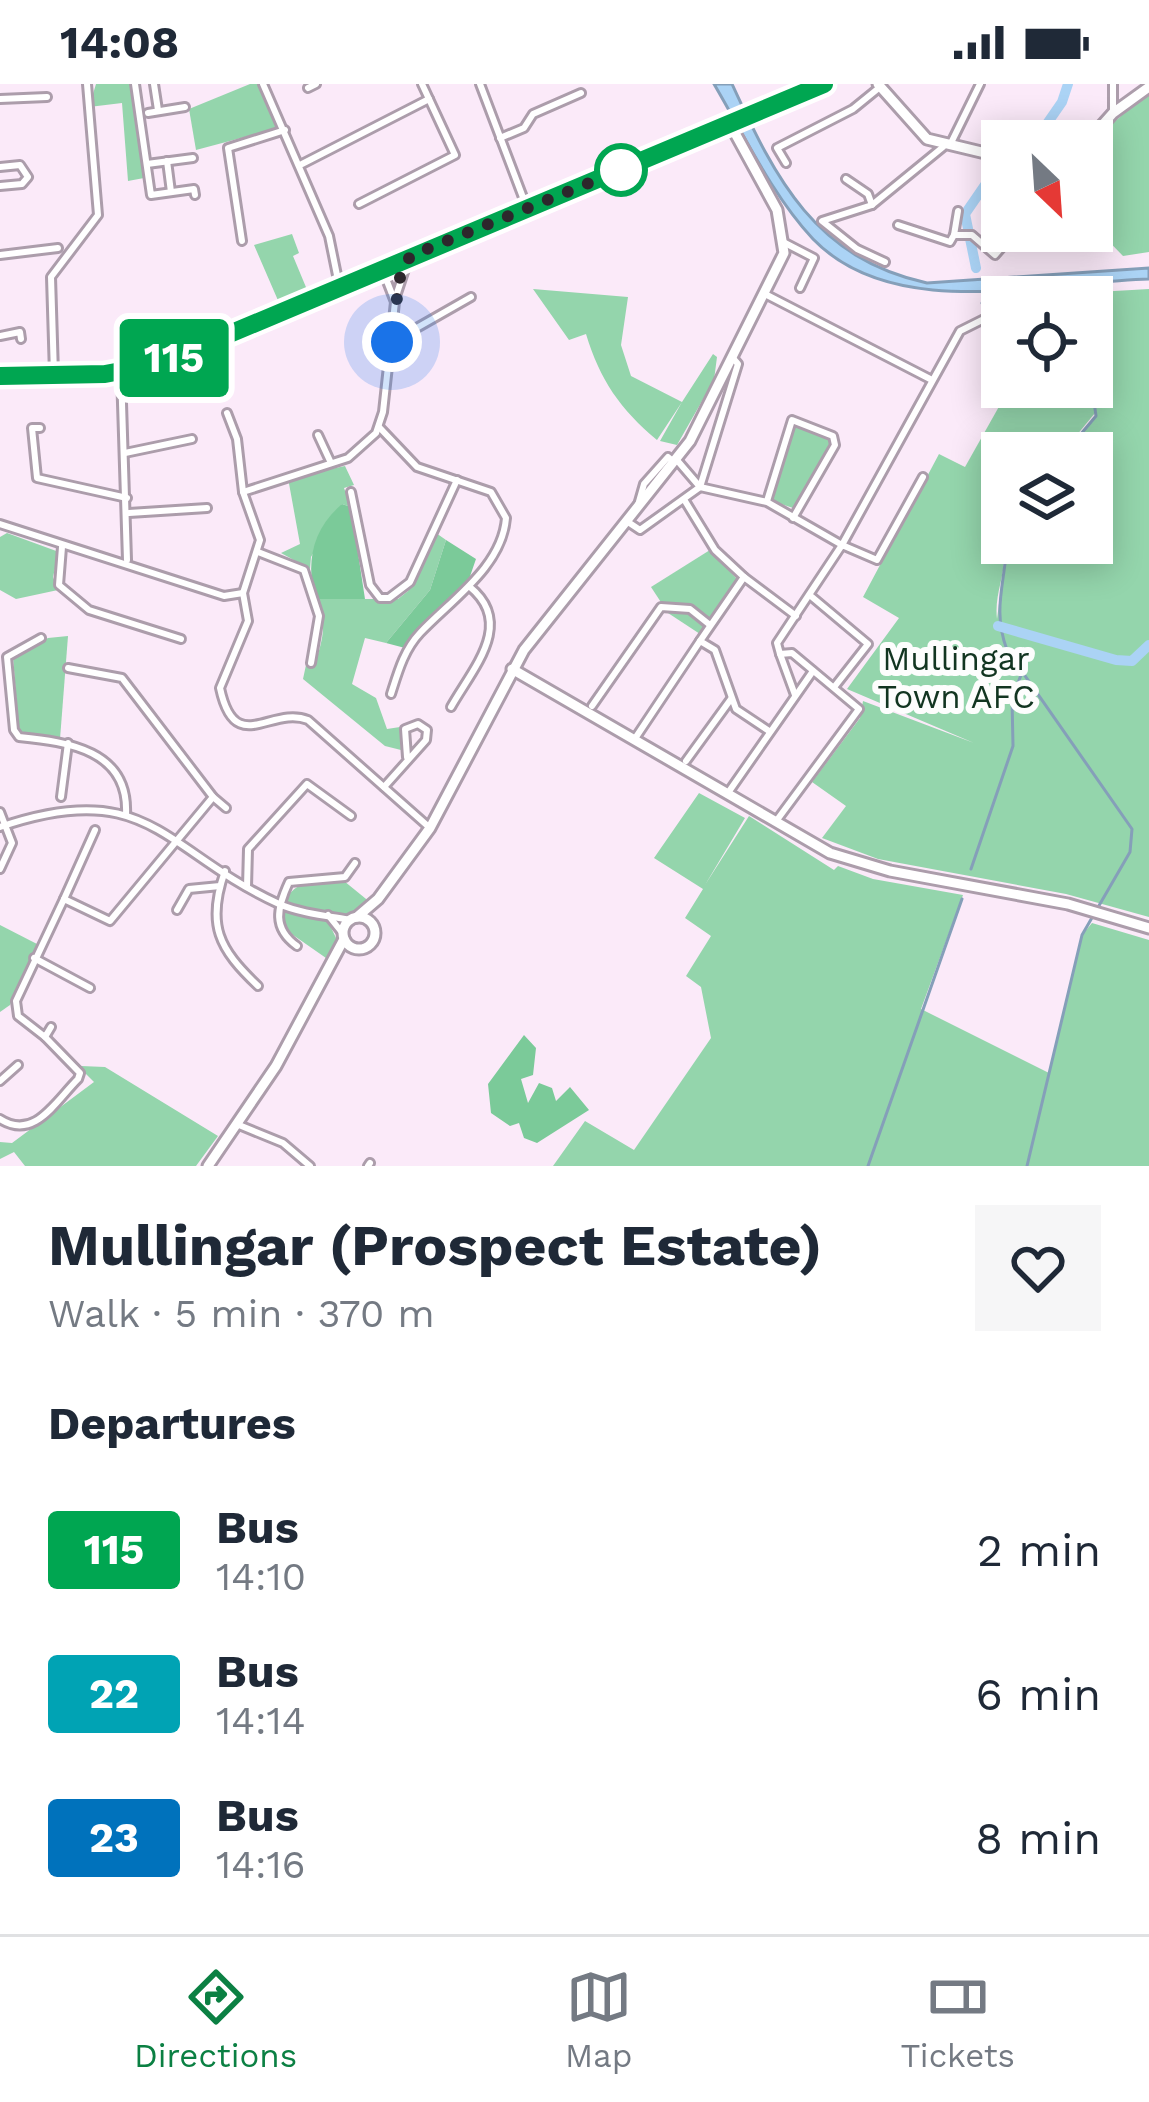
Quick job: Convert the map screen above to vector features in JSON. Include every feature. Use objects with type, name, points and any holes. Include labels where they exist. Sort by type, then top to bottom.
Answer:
[{"type":"main road","points":[[0,376],[121,372],[190,352],[824,84]]},
{"type":"street","points":[[15,98],[21,84]]},
{"type":"street","points":[[54,374],[51,277],[98,215],[87,84]]},
{"type":"street","points":[[138,84],[151,195],[194,189],[195,195]]},
{"type":"street","points":[[154,84],[158,111]]},
{"type":"street","points":[[263,84],[302,164],[328,236],[340,289]]},
{"type":"street","points":[[359,204],[455,155],[422,84]]},
{"type":"street","points":[[480,84],[527,208]]},
{"type":"street","points":[[885,262],[857,249],[822,220],[872,206],[946,148],[980,84]]},
{"type":"street","points":[[1113,84],[1113,113]]},
{"type":"street","points":[[786,163],[777,148],[853,109],[879,85],[914,130],[946,148],[981,153]]},
{"type":"street","points":[[1107,120],[1149,87]]},
{"type":"street","points":[[500,138],[524,128],[533,114],[581,93]]},
{"type":"street","points":[[0,99],[47,97]]},
{"type":"street","points":[[302,164],[429,99]]},
{"type":"street","points":[[148,113],[184,107]]},
{"type":"street","points":[[208,1166],[239,1125],[354,919],[378,899],[430,828],[512,669],[675,461],[707,410],[785,243],[777,210],[733,123]]},
{"type":"street","points":[[242,241],[228,148],[284,130]]},
{"type":"street","points":[[147,164],[193,158]]},
{"type":"street","points":[[167,161],[171,192]]},
{"type":"street","points":[[0,167],[20,165],[28,174],[22,184],[0,186]]},
{"type":"street","points":[[846,179],[868,194],[872,206]]},
{"type":"street","points":[[898,225],[950,242],[958,234],[958,211]]},
{"type":"street","points":[[958,234],[972,235],[981,242]]},
{"type":"street","points":[[785,243],[814,258],[800,288]]},
{"type":"street","points":[[0,254],[58,248]]},
{"type":"street","points":[[243,492],[331,463],[362,448],[379,427],[395,302],[410,256]]},
{"type":"street","points":[[382,270],[395,302]]},
{"type":"street","points":[[762,292],[932,380]]},
{"type":"street","points":[[392,342],[471,297]]},
{"type":"street","points":[[456,304],[462,314]]},
{"type":"street","points":[[796,695],[777,644],[894,458],[898,438],[960,331],[981,320]]},
{"type":"street","points":[[0,336],[20,332],[21,339]]},
{"type":"street","points":[[625,520],[640,530],[700,487],[738,364],[731,356]]},
{"type":"street","points":[[121,372],[127,560]]},
{"type":"street","points":[[707,410],[721,422]]},
{"type":"street","points":[[226,413],[237,439],[243,492],[257,522],[258,552],[243,593],[248,621],[220,688],[230,715],[253,728],[288,715],[302,716],[430,828]]},
{"type":"street","points":[[766,502],[792,419],[833,436],[835,446],[793,518]]},
{"type":"street","points":[[379,427],[417,467],[497,497],[506,518],[502,534],[470,587],[420,633],[404,657],[391,694]]},
{"type":"street","points":[[40,428],[32,428],[37,478],[127,499]]},
{"type":"street","points":[[318,435],[331,463]]},
{"type":"street","points":[[123,454],[192,439]]},
{"type":"street","points":[[675,461],[700,487],[766,502],[877,560],[923,477]]},
{"type":"street","points":[[351,492],[370,585],[380,598],[389,598],[410,582],[457,480]]},
{"type":"street","points":[[685,501],[716,550],[796,616]]},
{"type":"street","points":[[129,514],[207,508]]},
{"type":"street","points":[[0,526],[62,547],[127,560],[224,596],[243,593]]},
{"type":"street","points":[[62,547],[59,584],[76,602],[181,639]]},
{"type":"street","points":[[258,552],[304,570],[319,616],[311,663]]},
{"type":"street","points":[[636,737],[744,577]]},
{"type":"street","points":[[451,706],[492,635],[490,609],[470,587]]},
{"type":"street","points":[[811,596],[868,644],[835,686]]},
{"type":"street","points":[[592,706],[661,607],[689,609],[710,625]]},
{"type":"street","points":[[41,638],[4,658],[19,737],[90,749],[108,764],[123,787],[126,814]]},
{"type":"street","points":[[700,641],[715,650],[736,709],[769,731]]},
{"type":"street","points":[[775,824],[859,712],[792,652],[780,654]]},
{"type":"street","points":[[68,668],[122,678],[226,808]]},
{"type":"street","points":[[512,669],[775,824],[861,864],[1068,904],[1149,928]]},
{"type":"street","points":[[730,790],[813,670]]},
{"type":"street","points":[[686,761],[731,699]]},
{"type":"street","points":[[384,787],[428,736],[418,724],[404,729],[407,757]]},
{"type":"street","points":[[61,797],[68,743]]},
{"type":"street","points":[[247,887],[248,849],[307,784],[351,816]]},
{"type":"street","points":[[64,899],[110,921],[213,796]]},
{"type":"street","points":[[0,812],[10,856],[0,869]]},
{"type":"street","points":[[3,826],[55,812],[126,814],[178,839],[278,904],[373,925]]},
{"type":"street","points":[[0,1119],[13,1127],[33,1125],[80,1073],[16,1009],[34,958],[94,830]]},
{"type":"street","points":[[297,946],[282,932],[278,904],[289,882],[345,877],[355,862]]},
{"type":"street","points":[[225,871],[220,886],[219,942],[258,986]]},
{"type":"street","points":[[177,910],[189,889],[220,886]]},
{"type":"street","points":[[332,962],[373,942],[378,899]]},
{"type":"street","points":[[328,915],[355,948]]},
{"type":"street","points":[[34,958],[90,988]]},
{"type":"street","points":[[45,1037],[51,1028]]},
{"type":"street","points":[[0,1082],[18,1065]]},
{"type":"street","points":[[239,1125],[283,1143],[310,1166]]},
{"type":"green space","points":[[96,84],[132,84],[144,178],[128,181],[122,103],[89,107]]},
{"type":"green space","points":[[258,84],[278,128],[196,150],[189,109]]},
{"type":"green space","points":[[1149,92],[1149,252],[1123,256],[1113,246],[1113,123]]},
{"type":"green space","points":[[292,234],[299,253],[293,256],[308,292],[280,305],[254,245]]},
{"type":"green space","points":[[533,289],[628,297],[621,345],[631,376],[682,402],[657,440],[613,393],[586,334],[569,340]]},
{"type":"green space","name":"Mullingar Town AFC","points":[[1149,289],[1149,917],[1066,894],[878,859],[822,838],[846,806],[812,782],[860,718],[863,701],[974,743],[847,689],[899,618],[863,597],[939,454],[965,467],[981,439],[981,564],[1003,564],[997,619],[1004,564],[1113,564],[1113,432],[1082,432],[1095,413],[1079,432],[985,432],[998,408],[1113,408],[1113,291]]},
{"type":"green space","points":[[713,354],[717,357],[714,380],[677,445],[660,441]]},
{"type":"green space","points":[[796,422],[829,438],[832,446],[796,509],[772,501],[772,496]]},
{"type":"green space","points":[[345,466],[354,485],[344,488],[351,507],[342,504],[311,557],[310,569],[281,553],[300,544],[288,478]]},
{"type":"green space","points":[[342,504],[351,507],[365,599],[315,599],[314,547],[324,524]]},
{"type":"green space","points":[[7,533],[59,552],[53,577],[58,590],[16,599],[0,590],[0,537]]},
{"type":"green space","points":[[436,533],[446,540],[430,590],[386,643],[365,638],[352,684],[376,698],[387,729],[400,727],[401,750],[385,746],[303,679],[306,665],[314,667],[322,641],[322,616],[315,599],[398,599],[408,591]]},
{"type":"green space","points":[[446,540],[476,559],[467,585],[405,648],[386,643],[430,590]]},
{"type":"green space","points":[[710,550],[738,580],[700,634],[668,613],[651,587]]},
{"type":"green space","points":[[68,636],[60,739],[19,733],[13,657],[48,638]]},
{"type":"green space","points":[[699,793],[745,818],[705,885],[749,816],[834,870],[838,866],[873,879],[963,895],[921,1009],[1049,1073],[1082,935],[1092,923],[1149,940],[1149,1166],[553,1166],[585,1121],[634,1150],[711,1038],[701,987],[686,976],[711,936],[685,918],[703,889],[654,858]]},
{"type":"green space","points":[[319,879],[344,881],[371,903],[344,915],[324,913],[337,940],[326,958],[283,928],[282,918],[289,894]]},
{"type":"green space","points":[[0,925],[37,944],[10,1005],[0,1012]]},
{"type":"green space","points":[[524,1035],[536,1048],[533,1075],[521,1079],[528,1103],[539,1083],[552,1088],[556,1101],[570,1087],[589,1110],[537,1143],[524,1138],[519,1123],[510,1126],[491,1113],[488,1084]]},
{"type":"green space","points":[[53,1041],[81,1066],[105,1067],[218,1136],[196,1166],[25,1166],[14,1152],[0,1159],[0,1142],[12,1143],[94,1082]]},
{"type":"water","points":[[714,84],[732,84],[784,183],[804,210],[855,255],[927,283],[981,279],[981,292],[885,281],[846,265],[813,239],[759,164]]},
{"type":"water","points":[[1149,268],[1149,279],[1113,282],[1113,276],[1031,276]]},
{"type":"waterway","points":[[1050,120],[1068,84]]},
{"type":"waterway","points":[[976,268],[965,214],[981,191]]},
{"type":"waterway","points":[[1083,432],[1096,416],[1095,408]]},
{"type":"waterway","points":[[1005,564],[1000,609],[1007,650],[1132,829],[1130,852],[1082,935],[1027,1166]]},
{"type":"waterway","points":[[998,626],[1116,660],[1132,661],[1149,645]]},
{"type":"waterway","points":[[971,869],[1013,746],[1012,698],[1023,670]]},
{"type":"waterway","points":[[868,1166],[962,899]]},
{"type":"bus line","name":"115","points":[[0,376],[105,374],[158,364],[824,84]]},
{"type":"route","points":[[392,342],[399,280],[410,256],[621,170]]}]
